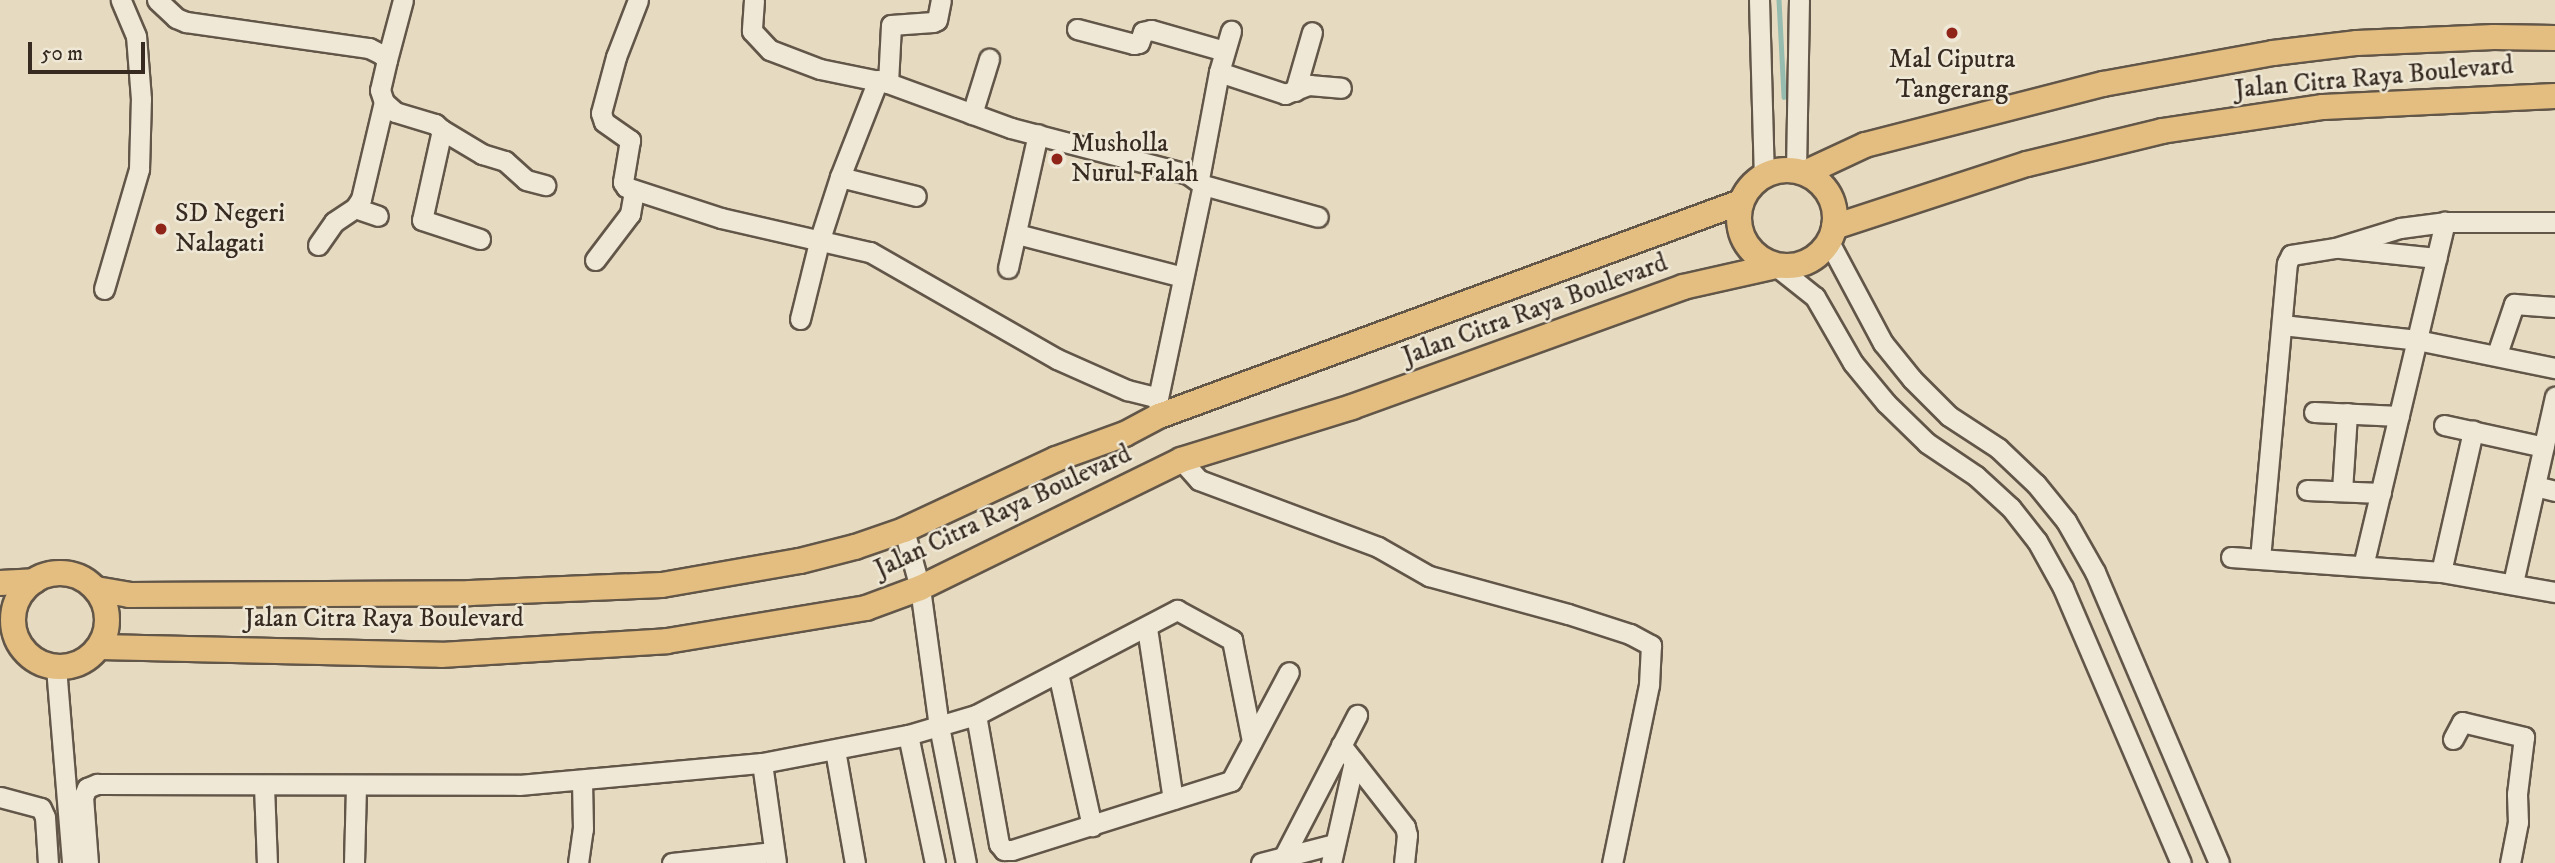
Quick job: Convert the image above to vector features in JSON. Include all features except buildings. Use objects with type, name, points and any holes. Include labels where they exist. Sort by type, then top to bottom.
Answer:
[{"type":"main road","name":"Jalan Citra Raya Boulevard","points":[[1801,172],[1865,145],[2103,84],[2273,53],[2357,43],[2494,37],[2555,38]]},
{"type":"main road","name":"Jalan Citra Raya Boulevard","points":[[1832,234],[2027,164],[2162,131],[2323,107],[2555,96]]},
{"type":"main road","points":[[1780,170],[1801,172],[1826,189],[1832,201],[1832,234],[1806,263],[1791,267],[1776,266],[1761,260],[1745,242],[1738,218],[1741,202],[1754,182],[1765,175],[1780,170]]},
{"type":"main road","name":"Jalan Citra Raya Boulevard","points":[[96,589],[129,594],[387,595],[662,585],[800,561],[855,547],[904,530],[1056,459],[1125,435],[1159,407],[1741,202]]},
{"type":"main road","name":"Jalan Citra Raya Boulevard","points":[[100,646],[441,655],[667,641],[866,608],[920,588],[1181,460],[1352,407],[1683,288],[1776,266]]},
{"type":"main road","points":[[0,583],[34,581],[52,574],[71,574],[96,589],[107,617],[100,646],[88,659],[73,666],[56,667],[37,661],[8,639],[16,604],[34,581]]},
{"type":"street","points":[[104,289],[139,169],[141,99],[136,36],[125,6],[146,0]]},
{"type":"street","points":[[157,0],[176,18],[186,22],[369,48],[387,60]]},
{"type":"street","points":[[403,0],[380,90],[384,102],[395,112],[435,124],[482,154],[505,161],[526,180],[545,185]]},
{"type":"street","points":[[638,0],[616,57],[601,113],[604,122],[630,141],[624,182],[634,191],[720,218],[870,252],[1058,359],[1159,407],[1219,72],[1231,31]]},
{"type":"street","points":[[754,0],[752,32],[770,50],[820,69],[883,82],[972,114],[1318,217]]},
{"type":"street","points":[[800,319],[819,242],[840,177],[883,82],[891,24],[933,22],[937,20],[941,0]]},
{"type":"street","points":[[1759,0],[1765,175]]},
{"type":"street","points":[[1798,0],[1801,172]]},
{"type":"street","points":[[1077,29],[1134,44],[1139,43],[1143,32],[1151,30],[1224,51]]},
{"type":"street","points":[[1295,91],[1312,32]]},
{"type":"street","points":[[972,114],[989,59]]},
{"type":"street","points":[[1219,72],[1285,94],[1315,85],[1341,88]]},
{"type":"street","points":[[318,245],[334,222],[355,208],[361,199],[384,102]]},
{"type":"street","points":[[442,130],[422,220],[480,239]]},
{"type":"street","points":[[1008,268],[1038,134]]},
{"type":"street","points":[[840,177],[916,196]]},
{"type":"street","points":[[595,260],[630,214],[634,191]]},
{"type":"street","points":[[355,208],[378,216]]},
{"type":"street","points":[[2363,566],[2445,222]]},
{"type":"street","points":[[2260,559],[2289,258],[2294,253],[2335,248],[2400,228],[2445,222],[2555,222]]},
{"type":"street","points":[[1017,234],[1183,277]]},
{"type":"street","points":[[1832,234],[1883,343],[1912,379],[1949,416],[1998,448],[2036,484],[2066,521],[2095,572],[2219,863]]},
{"type":"street","points":[[2335,248],[2436,258]]},
{"type":"street","points":[[1776,266],[1815,298],[1853,363],[1886,403],[1927,443],[1976,476],[2011,508],[2037,541],[2063,588],[2181,863]]},
{"type":"street","points":[[2497,354],[2514,304],[2555,307]]},
{"type":"street","points":[[2282,324],[2417,340],[2497,354],[2555,368]]},
{"type":"street","points":[[2513,583],[2554,405]]},
{"type":"street","points":[[2314,412],[2399,416]]},
{"type":"street","points":[[2342,491],[2347,414]]},
{"type":"street","points":[[2444,425],[2544,447]]},
{"type":"street","points":[[2441,572],[2473,431]]},
{"type":"street","points":[[1181,460],[1199,480],[1378,547],[1422,573],[1568,614],[1630,634],[1651,645],[1650,685],[1612,863]]},
{"type":"street","points":[[2535,486],[2555,491]]},
{"type":"street","points":[[2307,489],[2381,493]]},
{"type":"street","points":[[904,530],[920,588],[939,726],[966,863]]},
{"type":"street","points":[[2231,557],[2441,572],[2555,592]]},
{"type":"street","points":[[88,863],[83,797],[92,785],[519,785],[582,782],[718,765],[762,763],[908,735],[976,715],[1177,610],[1233,640],[1252,741]]},
{"type":"street","points":[[1147,628],[1173,799]]},
{"type":"street","points":[[56,667],[72,863]]},
{"type":"street","points":[[976,715],[1001,847],[1012,850],[1231,781],[1289,672]]},
{"type":"street","points":[[1059,673],[1092,826]]},
{"type":"street","points":[[1284,856],[1357,715]]},
{"type":"street","points":[[2453,740],[2462,722],[2524,737],[2517,794],[2518,822],[2510,863]]},
{"type":"street","points":[[908,735],[935,863]]},
{"type":"street","points":[[1341,745],[1405,827],[1407,835],[1404,863]]},
{"type":"street","points":[[835,750],[855,863]]},
{"type":"street","points":[[1262,863],[1284,856],[1332,853],[1354,762]]},
{"type":"street","points":[[672,863],[775,858],[762,763]]},
{"type":"street","points":[[578,863],[583,829],[582,782]]},
{"type":"street","points":[[354,863],[356,785]]},
{"type":"street","points":[[264,786],[267,863]]},
{"type":"street","points":[[0,797],[41,808],[45,817],[48,863]]},
{"type":"waterway","points":[[1779,0],[1784,97]]},
{"type":"place","name":"Mal Ciputra Tangerang","points":[[1952,33]]},
{"type":"place","name":"Musholla Nurul Falah","points":[[1057,159]]},
{"type":"place","name":"SD Negeri Nalagati","points":[[161,229]]}]
